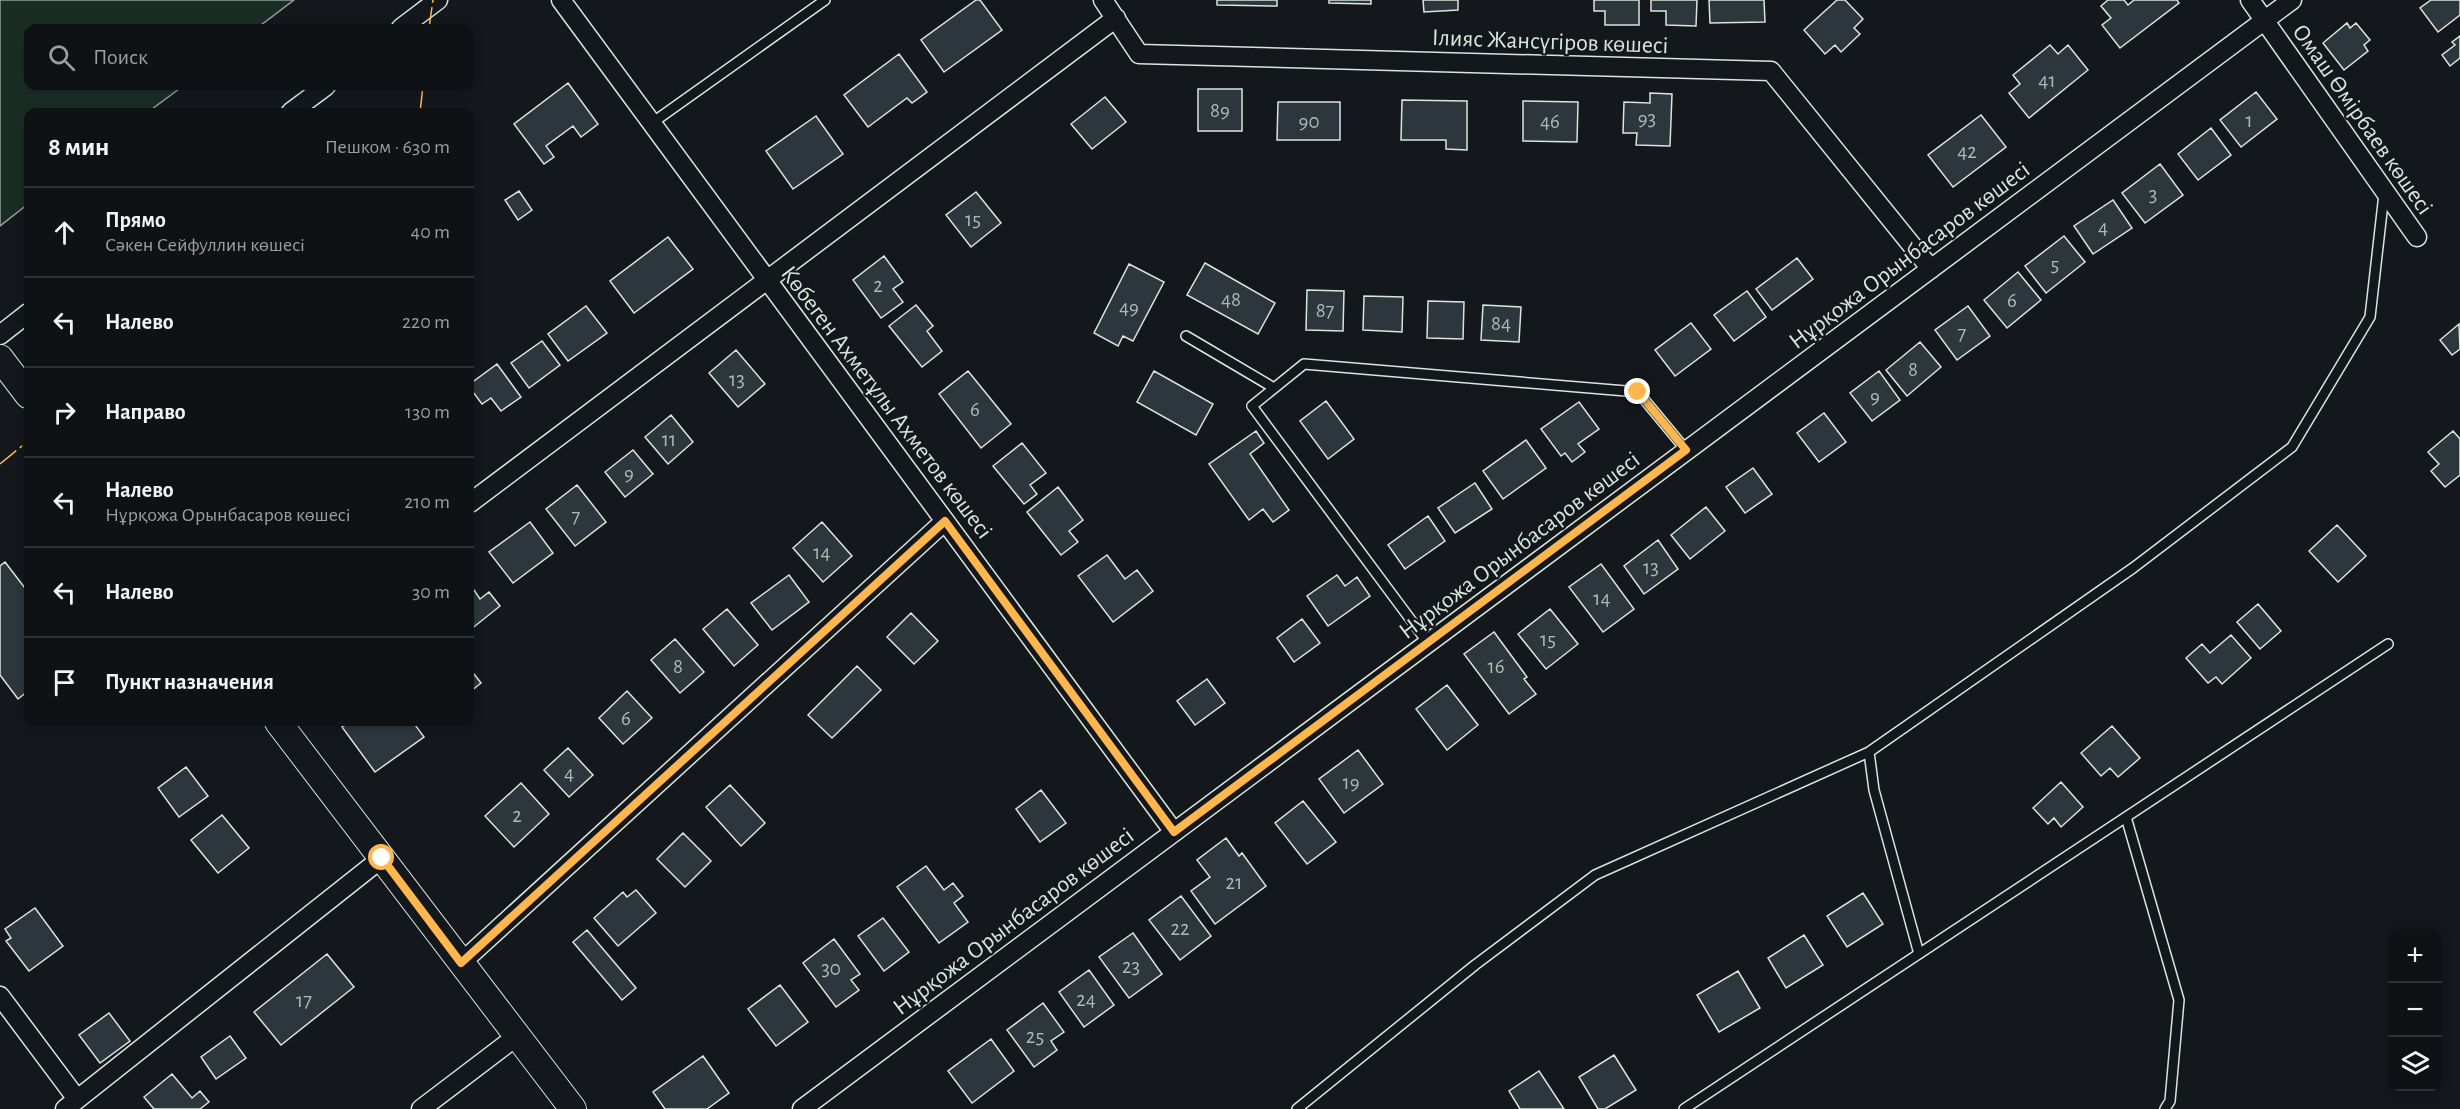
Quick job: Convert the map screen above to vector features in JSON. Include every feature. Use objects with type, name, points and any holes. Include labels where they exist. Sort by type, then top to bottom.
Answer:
[{"type":"street","points":[[406,24],[438,0]]},
{"type":"street","name":"Көбеген Ахметұлы Ахметов көшесі","points":[[561,0],[1174,832]]},
{"type":"street","name":"Ілияс Жансүгіров көшесі","points":[[1104,0],[1139,54],[1771,71],[1931,268]]},
{"type":"street","name":"Омаш Өмірбаев көшесі","points":[[2250,0],[2417,237]]},
{"type":"street","name":"Нұрқожа Орынбасаров көшесі","points":[[802,1109],[2292,0]]},
{"type":"street","points":[[474,499],[1116,18]]},
{"type":"street","points":[[296,108],[321,90]]},
{"type":"street","points":[[0,335],[24,316]]},
{"type":"street","points":[[0,358],[24,390]]},
{"type":"street","points":[[461,963],[945,521]]},
{"type":"street","points":[[281,726],[573,1109]]},
{"type":"street","points":[[0,996],[71,1104],[382,858]]},
{"type":"street","points":[[421,1109],[517,1036]]},
{"type":"lane","points":[[652,123],[825,0]]},
{"type":"lane","points":[[1297,1109],[1474,964],[1595,875],[1869,752],[2133,568],[2292,447],[2370,317],[2384,192]]},
{"type":"lane","points":[[1186,336],[1274,388]]},
{"type":"lane","points":[[1428,643],[1252,406],[1304,364],[1638,392],[1686,450]]},
{"type":"lane","points":[[1684,1109],[2388,644]]},
{"type":"lane","points":[[1869,752],[1874,790],[1919,954]]},
{"type":"lane","points":[[2126,818],[2179,1000],[2170,1101],[2166,1109]]},
{"type":"green space","points":[[0,0],[294,0],[262,24],[24,24],[24,90],[178,90],[153,108],[24,108],[24,207],[0,226]]},
{"type":"building","points":[[976,0],[980,0],[1002,30],[944,72],[921,40]]},
{"type":"building","points":[[1217,0],[1277,0],[1277,6],[1217,5]]},
{"type":"building","points":[[1329,0],[1371,0],[1371,4],[1329,3]]},
{"type":"building","points":[[1423,0],[1458,0],[1458,10],[1424,12]]},
{"type":"building","points":[[1594,0],[1639,0],[1639,25],[1605,25],[1605,11],[1594,11]]},
{"type":"building","points":[[1651,0],[1697,0],[1696,26],[1666,25],[1666,11],[1651,11]]},
{"type":"building","points":[[1709,0],[1764,0],[1765,22],[1710,23]]},
{"type":"building","points":[[1837,0],[1845,0],[1863,19],[1854,28],[1860,34],[1841,52],[1835,45],[1825,54],[1804,30]]},
{"type":"building","points":[[2108,0],[2124,0],[2128,5],[2134,0],[2177,0],[2179,3],[2120,48],[2102,25],[2111,18],[2101,6]]},
{"type":"building","points":[[2431,0],[2460,0],[2460,15],[2438,32],[2420,8]]},
{"type":"building","points":[[2347,23],[2350,28],[2356,23],[2370,40],[2364,45],[2368,51],[2344,70],[2323,43]]},
{"type":"building","points":[[2460,36],[2460,58],[2450,66],[2442,55],[2455,45],[2452,42]]},
{"type":"building","points":[[2050,45],[2058,54],[2068,45],[2088,70],[2029,118],[2009,93],[2020,84],[2013,75]]},
{"type":"building","points":[[899,54],[927,92],[912,103],[907,98],[868,127],[844,95]]},
{"type":"building","points":[[568,83],[598,124],[581,137],[573,126],[546,146],[554,157],[544,164],[514,124]]},
{"type":"building","points":[[1198,89],[1242,89],[1242,131],[1198,131]]},
{"type":"building","points":[[2256,92],[2277,119],[2241,147],[2220,120]]},
{"type":"building","points":[[1650,93],[1672,94],[1670,146],[1636,145],[1637,133],[1623,133],[1624,102],[1650,103]]},
{"type":"building","points":[[1105,97],[1126,122],[1092,149],[1071,124]]},
{"type":"building","points":[[1402,100],[1467,101],[1467,150],[1446,149],[1446,140],[1401,140]]},
{"type":"building","points":[[1523,101],[1578,102],[1577,142],[1523,141]]},
{"type":"building","points":[[1278,102],[1340,102],[1340,140],[1277,140]]},
{"type":"building","points":[[1981,115],[2006,147],[1953,187],[1928,155]]},
{"type":"building","points":[[816,116],[843,154],[793,189],[766,151]]},
{"type":"building","points":[[2211,128],[2231,155],[2198,180],[2178,154]]},
{"type":"building","points":[[2160,164],[2183,195],[2145,223],[2122,193]]},
{"type":"building","points":[[519,191],[532,210],[518,220],[505,200]]},
{"type":"building","points":[[976,192],[1001,223],[971,247],[946,215]]},
{"type":"building","points":[[2113,200],[2132,228],[2093,254],[2074,226]]},
{"type":"building","points":[[2064,236],[2085,262],[2046,293],[2025,266]]},
{"type":"building","points":[[668,237],[693,269],[634,313],[610,281]]},
{"type":"building","points":[[884,256],[903,282],[893,289],[903,302],[881,318],[853,280]]},
{"type":"building","points":[[1797,258],[1813,279],[1772,310],[1756,289]]},
{"type":"building","points":[[1205,263],[1275,303],[1258,334],[1187,295]]},
{"type":"building","points":[[1129,264],[1164,282],[1133,341],[1123,336],[1118,346],[1094,333]]},
{"type":"building","points":[[2018,272],[2041,300],[2007,328],[1984,300]]},
{"type":"building","points":[[1307,290],[1344,291],[1343,331],[1306,330]]},
{"type":"building","points":[[1747,291],[1766,317],[1734,341],[1714,315]]},
{"type":"building","points":[[1364,296],[1403,297],[1402,332],[1363,330]]},
{"type":"building","points":[[1428,301],[1464,302],[1463,339],[1427,338]]},
{"type":"building","points":[[916,305],[933,326],[927,331],[942,351],[922,367],[889,326]]},
{"type":"building","points":[[1483,305],[1521,307],[1519,342],[1481,340]]},
{"type":"building","points":[[586,306],[607,333],[568,361],[548,334]]},
{"type":"building","points":[[1968,306],[1990,336],[1957,360],[1935,330]]},
{"type":"building","points":[[1691,323],[1711,349],[1675,376],[1655,350]]},
{"type":"building","points":[[2459,324],[2460,349],[2452,355],[2440,340]]},
{"type":"building","points":[[542,341],[560,365],[529,388],[511,363]]},
{"type":"building","points":[[1920,342],[1941,367],[1907,396],[1886,370]]},
{"type":"building","points":[[736,350],[765,384],[738,407],[709,373]]},
{"type":"building","points":[[497,364],[521,397],[501,411],[491,398],[482,404],[474,393],[474,381]]},
{"type":"building","points":[[968,371],[1011,424],[981,448],[939,394]]},
{"type":"building","points":[[1154,371],[1213,404],[1196,435],[1137,402]]},
{"type":"building","points":[[1879,371],[1900,400],[1872,421],[1850,393]]},
{"type":"building","points":[[1326,401],[1354,439],[1328,459],[1300,421]]},
{"type":"building","points":[[1579,402],[1599,429],[1578,444],[1585,452],[1572,462],[1565,453],[1561,456],[1541,429]]},
{"type":"building","points":[[1824,413],[1846,442],[1819,462],[1797,433]]},
{"type":"building","points":[[671,415],[693,442],[668,464],[645,437]]},
{"type":"building","points":[[1256,431],[1264,443],[1250,454],[1289,510],[1273,522],[1263,509],[1249,520],[1209,464]]},
{"type":"building","points":[[2453,431],[2460,439],[2460,475],[2445,487],[2431,471],[2439,464],[2428,452]]},
{"type":"building","points":[[1526,440],[1546,468],[1503,499],[1483,471]]},
{"type":"building","points":[[1022,443],[1046,473],[1030,485],[1037,494],[1024,504],[993,466]]},
{"type":"building","points":[[633,450],[653,474],[625,497],[605,472]]},
{"type":"building","points":[[1753,468],[1772,494],[1745,513],[1726,487]]},
{"type":"building","points":[[1475,483],[1492,509],[1455,533],[1438,508]]},
{"type":"building","points":[[577,485],[606,522],[575,546],[546,509]]},
{"type":"building","points":[[1058,487],[1083,520],[1069,531],[1078,542],[1061,555],[1027,512]]},
{"type":"building","points":[[1706,507],[1725,531],[1690,559],[1671,535]]},
{"type":"building","points":[[1428,516],[1445,541],[1405,569],[1388,545]]},
{"type":"building","points":[[530,522],[553,553],[513,583],[489,552]]},
{"type":"building","points":[[822,522],[852,556],[823,582],[793,548]]},
{"type":"building","points":[[2337,525],[2366,556],[2338,582],[2309,551]]},
{"type":"building","points":[[1658,540],[1678,569],[1644,594],[1624,566]]},
{"type":"building","points":[[1107,555],[1125,579],[1137,570],[1153,591],[1113,622],[1078,576]]},
{"type":"building","points":[[5,562],[24,587],[24,694],[18,699],[0,675],[0,566]]},
{"type":"building","points":[[1601,564],[1634,609],[1603,632],[1569,587]]},
{"type":"building","points":[[789,575],[809,602],[772,630],[751,603]]},
{"type":"building","points":[[1337,575],[1345,586],[1357,577],[1370,596],[1328,626],[1307,596]]},
{"type":"building","points":[[474,590],[480,599],[489,592],[500,606],[474,627]]},
{"type":"building","points":[[2258,604],[2281,631],[2260,649],[2237,622]]},
{"type":"building","points":[[727,609],[758,645],[734,666],[703,629]]},
{"type":"building","points":[[1550,609],[1578,644],[1546,669],[1518,634]]},
{"type":"building","points":[[911,613],[938,641],[914,664],[887,637]]},
{"type":"building","points":[[1302,619],[1320,643],[1294,662],[1277,638]]},
{"type":"building","points":[[1494,632],[1527,677],[1524,679],[1536,694],[1509,714],[1464,654]]},
{"type":"building","points":[[2231,635],[2251,658],[2222,684],[2216,677],[2208,683],[2186,658],[2202,644],[2210,653]]},
{"type":"building","points":[[675,639],[704,672],[680,693],[651,660]]},
{"type":"building","points":[[857,666],[881,690],[832,738],[808,715]]},
{"type":"building","points":[[474,674],[481,683],[474,689]]},
{"type":"building","points":[[1207,679],[1225,703],[1195,725],[1177,701]]},
{"type":"building","points":[[1447,685],[1478,725],[1447,750],[1416,709]]},
{"type":"building","points":[[627,691],[652,718],[623,744],[599,718]]},
{"type":"building","points":[[416,726],[424,737],[375,772],[342,727]]},
{"type":"building","points":[[2112,726],[2140,758],[2118,777],[2110,768],[2101,776],[2081,753]]},
{"type":"building","points":[[568,748],[593,775],[569,797],[544,770]]},
{"type":"building","points":[[1358,750],[1383,784],[1344,813],[1319,779]]},
{"type":"building","points":[[186,767],[208,796],[179,817],[158,788]]},
{"type":"building","points":[[2061,782],[2083,807],[2061,827],[2054,818],[2048,824],[2033,808]]},
{"type":"building","points":[[521,783],[549,814],[514,847],[485,816]]},
{"type":"building","points":[[730,785],[765,823],[741,846],[706,807]]},
{"type":"building","points":[[1041,790],[1066,823],[1040,842],[1016,809]]},
{"type":"building","points":[[1303,801],[1336,842],[1307,864],[1275,823]]},
{"type":"building","points":[[222,815],[249,848],[218,873],[191,840]]},
{"type":"building","points":[[683,833],[711,861],[685,887],[657,859]]},
{"type":"building","points":[[1226,838],[1239,856],[1242,853],[1266,886],[1215,924],[1191,891],[1210,877],[1197,860]]},
{"type":"building","points":[[926,866],[944,890],[953,883],[963,896],[954,903],[968,922],[939,943],[897,887]]},
{"type":"building","points":[[636,890],[656,913],[618,946],[594,918],[623,892],[627,897]]},
{"type":"building","points":[[1863,893],[1883,924],[1847,947],[1827,916]]},
{"type":"building","points":[[1181,896],[1211,936],[1180,960],[1149,920]]},
{"type":"building","points":[[35,908],[63,946],[29,971],[6,941],[11,938],[5,929]]},
{"type":"building","points":[[883,918],[909,952],[884,971],[858,936]]},
{"type":"building","points":[[587,930],[636,988],[622,1000],[573,942]]},
{"type":"building","points":[[1133,933],[1162,974],[1129,998],[1099,957]]},
{"type":"building","points":[[1804,935],[1823,965],[1786,988],[1768,958]]},
{"type":"building","points":[[834,939],[860,974],[851,980],[859,990],[836,1007],[803,963]]},
{"type":"building","points":[[327,954],[354,987],[281,1045],[254,1012]]},
{"type":"building","points":[[1089,970],[1114,1005],[1084,1027],[1059,992]]},
{"type":"building","points":[[1738,971],[1760,1008],[1719,1032],[1697,995]]},
{"type":"building","points":[[780,985],[808,1022],[776,1046],[748,1009]]},
{"type":"building","points":[[1043,1003],[1064,1032],[1051,1041],[1057,1050],[1034,1067],[1007,1030]]},
{"type":"building","points":[[109,1013],[130,1041],[100,1063],[79,1035]]},
{"type":"building","points":[[230,1036],[246,1058],[216,1079],[201,1057]]},
{"type":"building","points":[[991,1039],[1014,1071],[972,1103],[948,1071]]},
{"type":"building","points":[[1614,1055],[1636,1090],[1605,1109],[1598,1109],[1579,1077]]},
{"type":"building","points":[[703,1056],[729,1093],[707,1109],[665,1109],[653,1092]]},
{"type":"building","points":[[1539,1071],[1564,1109],[1520,1109],[1509,1091]]},
{"type":"building","points":[[172,1074],[192,1098],[200,1091],[209,1102],[200,1109],[154,1109],[144,1097]]},
{"type":"power","points":[[430,24],[433,0]]},
{"type":"power","points":[[420,108],[423,90]]},
{"type":"power","points":[[0,464],[24,444]]},
{"type":"route","points":[[382,858],[461,963],[945,521],[1174,832],[1686,450],[1638,392]]}]
